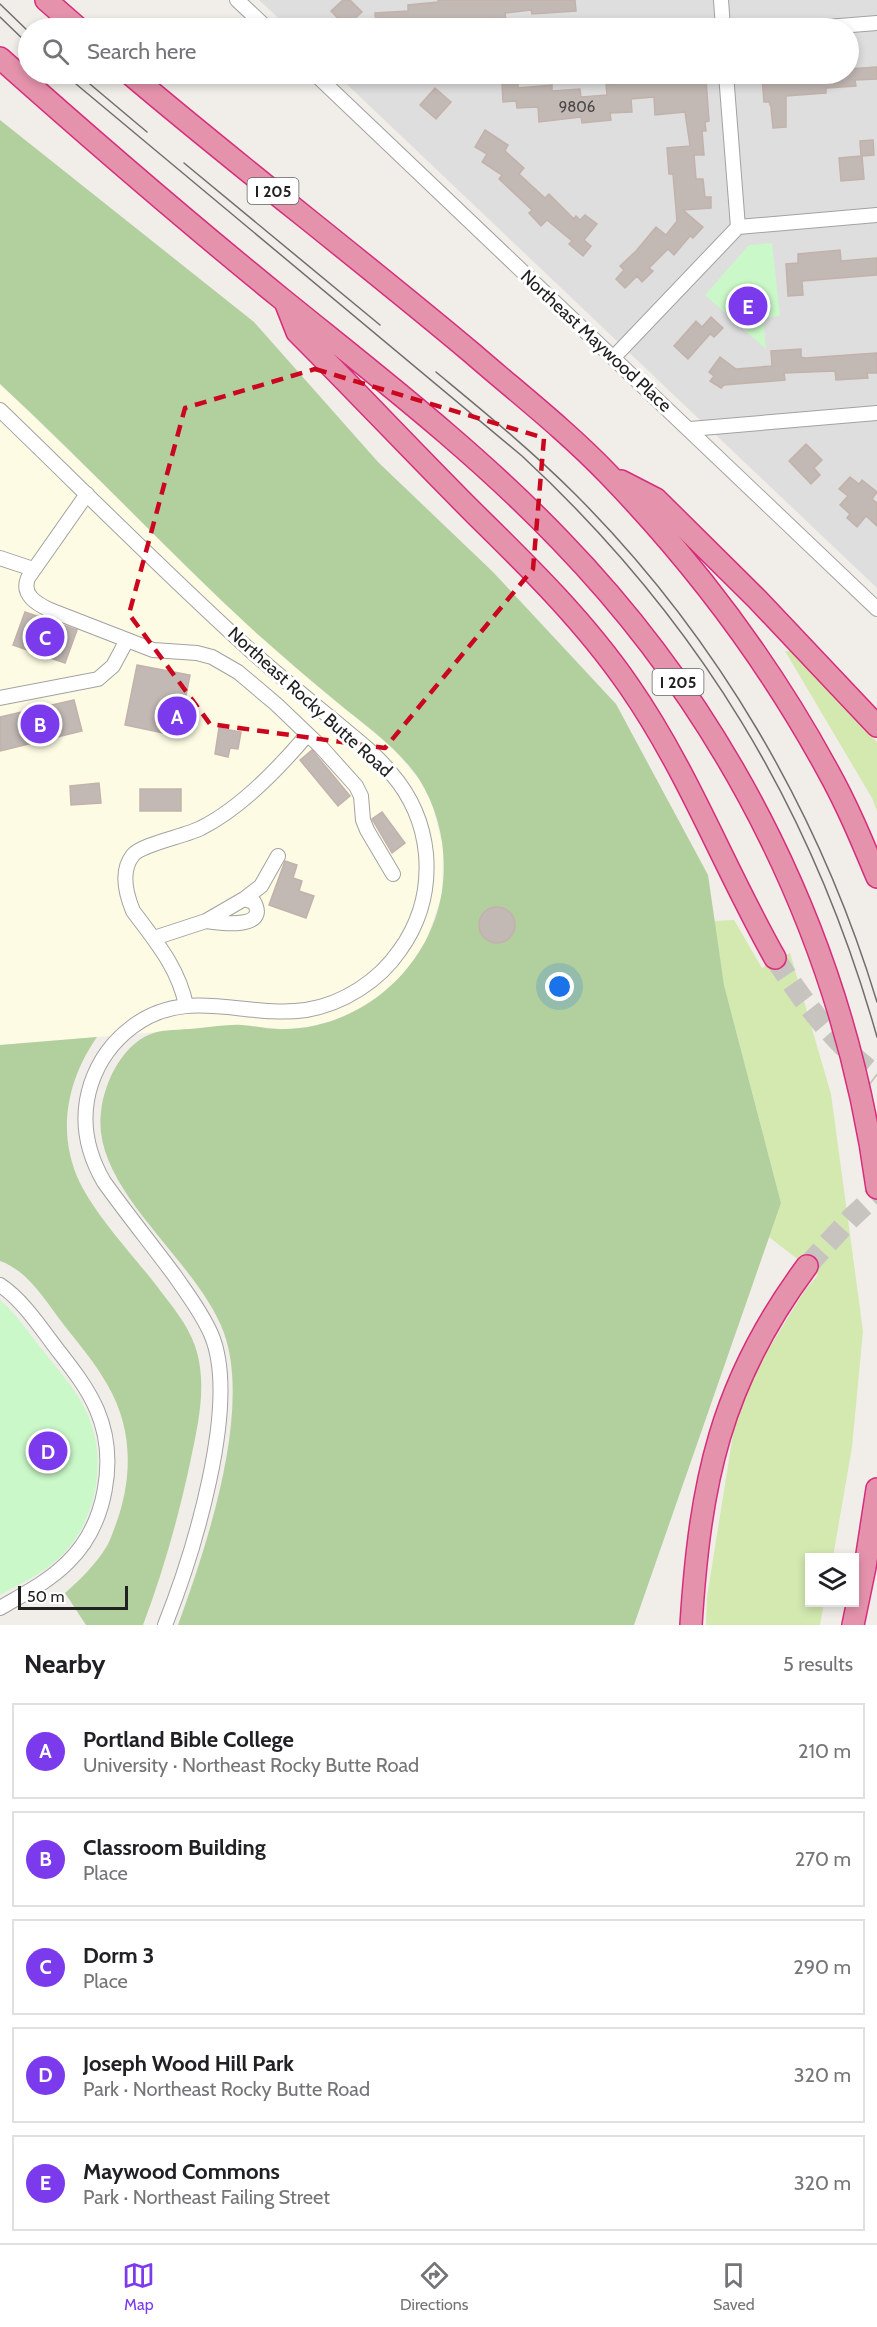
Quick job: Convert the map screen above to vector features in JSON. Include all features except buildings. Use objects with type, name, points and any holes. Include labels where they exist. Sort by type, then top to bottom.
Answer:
[{"type":"highway","points":[[46,0],[67,18]]},
{"type":"highway","name":"I 205","points":[[0,58],[18,74]]},
{"type":"highway","name":"I 205","points":[[30,84],[215,244],[445,433],[560,539],[639,630],[700,713],[747,790],[795,890],[835,1000],[860,1090],[877,1188]]},
{"type":"highway","name":"I 205","points":[[142,84],[418,308],[532,404],[609,475],[733,622],[764,664],[830,773],[877,877]]},
{"type":"highway","points":[[285,301],[297,332],[524,561],[579,621],[616,669],[669,750],[740,894],[775,958]]},
{"type":"highway","points":[[609,475],[656,499],[757,599],[877,726]]},
{"type":"highway","points":[[691,1625],[695,1564],[704,1497],[723,1421],[754,1347],[784,1297],[807,1266]]},
{"type":"highway","points":[[853,1625],[877,1489]]},
{"type":"street","points":[[237,0],[256,18]]},
{"type":"street","points":[[721,0],[722,18]]},
{"type":"street","points":[[859,24],[877,23]]},
{"type":"street","name":"Northeast Maywood Place","points":[[329,84],[877,609]]},
{"type":"street","points":[[727,84],[738,227]]},
{"type":"street","points":[[614,357],[738,227],[877,215]]},
{"type":"street","name":"Northeast Rocky Butte Road","points":[[0,410],[251,651],[382,762],[408,797],[418,818],[424,840],[426,877],[420,912],[397,954],[368,983],[338,1001],[309,1010],[276,1012],[210,1005],[170,1007],[149,1016],[126,1031],[109,1048],[92,1081],[85,1115],[89,1151],[98,1171],[194,1303],[212,1334],[218,1355],[221,1395],[210,1474],[186,1566],[165,1625]]},
{"type":"street","points":[[690,429],[877,412]]},
{"type":"street","points":[[87,494],[33,569],[26,583],[29,596],[36,603],[153,650],[197,653],[224,662],[276,704],[356,786],[361,796],[363,820],[367,830],[393,874]]},
{"type":"street","points":[[0,558],[33,569]]},
{"type":"street","points":[[0,698],[98,679],[113,666],[127,640]]},
{"type":"street","points":[[186,1005],[182,987],[173,966],[134,911],[127,894],[126,875],[131,858],[142,848],[190,834],[212,822],[274,772],[307,735]]},
{"type":"street","points":[[154,938],[206,921],[244,899],[261,886],[278,856]]},
{"type":"street","points":[[206,921],[221,924],[250,921],[256,916],[257,909],[254,902],[244,899]]},
{"type":"street","points":[[0,1285],[27,1311],[81,1382],[103,1426],[107,1458],[101,1503],[96,1520],[81,1546],[70,1561],[47,1580],[0,1608]]},
{"type":"highlighted area","points":[[315,369],[544,438],[533,569],[385,748],[210,724],[129,614],[185,408]]},
{"type":"shaded area","points":[[259,0],[877,0],[877,588],[347,84],[859,84],[859,18],[278,18]]},
{"type":"shaded area","points":[[0,384],[251,627],[312,682],[395,750],[421,782],[432,804],[443,847],[442,895],[426,941],[414,960],[398,979],[369,1004],[335,1020],[307,1027],[285,1029],[241,1025],[0,1045]]},
{"type":"green space","points":[[0,120],[254,322],[378,462],[493,572],[616,704],[708,875],[724,985],[781,1203],[634,1625],[178,1625],[201,1558],[222,1480],[233,1401],[231,1365],[224,1333],[211,1306],[129,1197],[112,1169],[102,1141],[101,1112],[106,1088],[126,1053],[145,1037],[157,1032],[231,1025],[279,1029],[310,1027],[334,1020],[377,997],[412,963],[425,942],[440,902],[444,866],[443,848],[440,829],[428,795],[419,779],[401,757],[253,630],[0,384]]},
{"type":"green space","points":[[772,243],[780,316],[763,318],[766,349],[705,295],[749,245]]},
{"type":"green space","points":[[785,651],[791,651],[877,742],[877,811],[872,798]]},
{"type":"green space","points":[[734,920],[762,968],[790,953],[831,1094],[863,1331],[852,1447],[834,1553],[805,1553],[805,1607],[823,1607],[820,1625],[706,1625],[707,1597],[739,1397],[805,1290],[818,1275],[769,1237],[781,1203],[724,985],[714,921]]},
{"type":"green space","points":[[97,1037],[78,1071],[68,1107],[68,1145],[73,1164],[80,1183],[96,1209],[183,1322],[195,1346],[201,1375],[199,1419],[185,1484],[175,1525],[143,1625],[86,1625],[65,1593],[93,1565],[111,1538],[122,1506],[125,1488],[128,1453],[126,1435],[116,1401],[92,1361],[36,1288],[20,1272],[0,1261],[0,1045]]},
{"type":"green space","points":[[0,1300],[67,1380],[82,1403],[93,1430],[98,1469],[90,1509],[71,1544],[58,1559],[45,1569],[0,1595]]},
{"type":"tunnel","points":[[775,958],[821,1021],[847,1050],[877,1076]]},
{"type":"tunnel","points":[[807,1266],[851,1218],[877,1194]]},
{"type":"tram line","points":[[0,4],[18,21]]},
{"type":"tram line","points":[[0,17],[18,34]]},
{"type":"tram line","points":[[76,84],[522,456],[585,518],[643,583],[695,651],[741,721],[783,795],[819,872],[850,953],[877,1037]]},
{"type":"tram line","points":[[90,84],[147,132]]},
{"type":"tram line","points":[[184,163],[380,325]]},
{"type":"tram line","points":[[436,372],[524,446],[575,494],[626,548],[674,606],[717,666],[757,729],[793,795],[825,862],[853,931],[877,1002]]},
{"type":"place","name":"Maywood Commons","points":[[748,306]]},
{"type":"place","name":"Dorm 3","points":[[45,637]]},
{"type":"place","name":"Portland Bible College","points":[[177,716]]},
{"type":"place","name":"Classroom Building","points":[[40,724]]},
{"type":"place","name":"Joseph Wood Hill Park","points":[[48,1451]]}]
